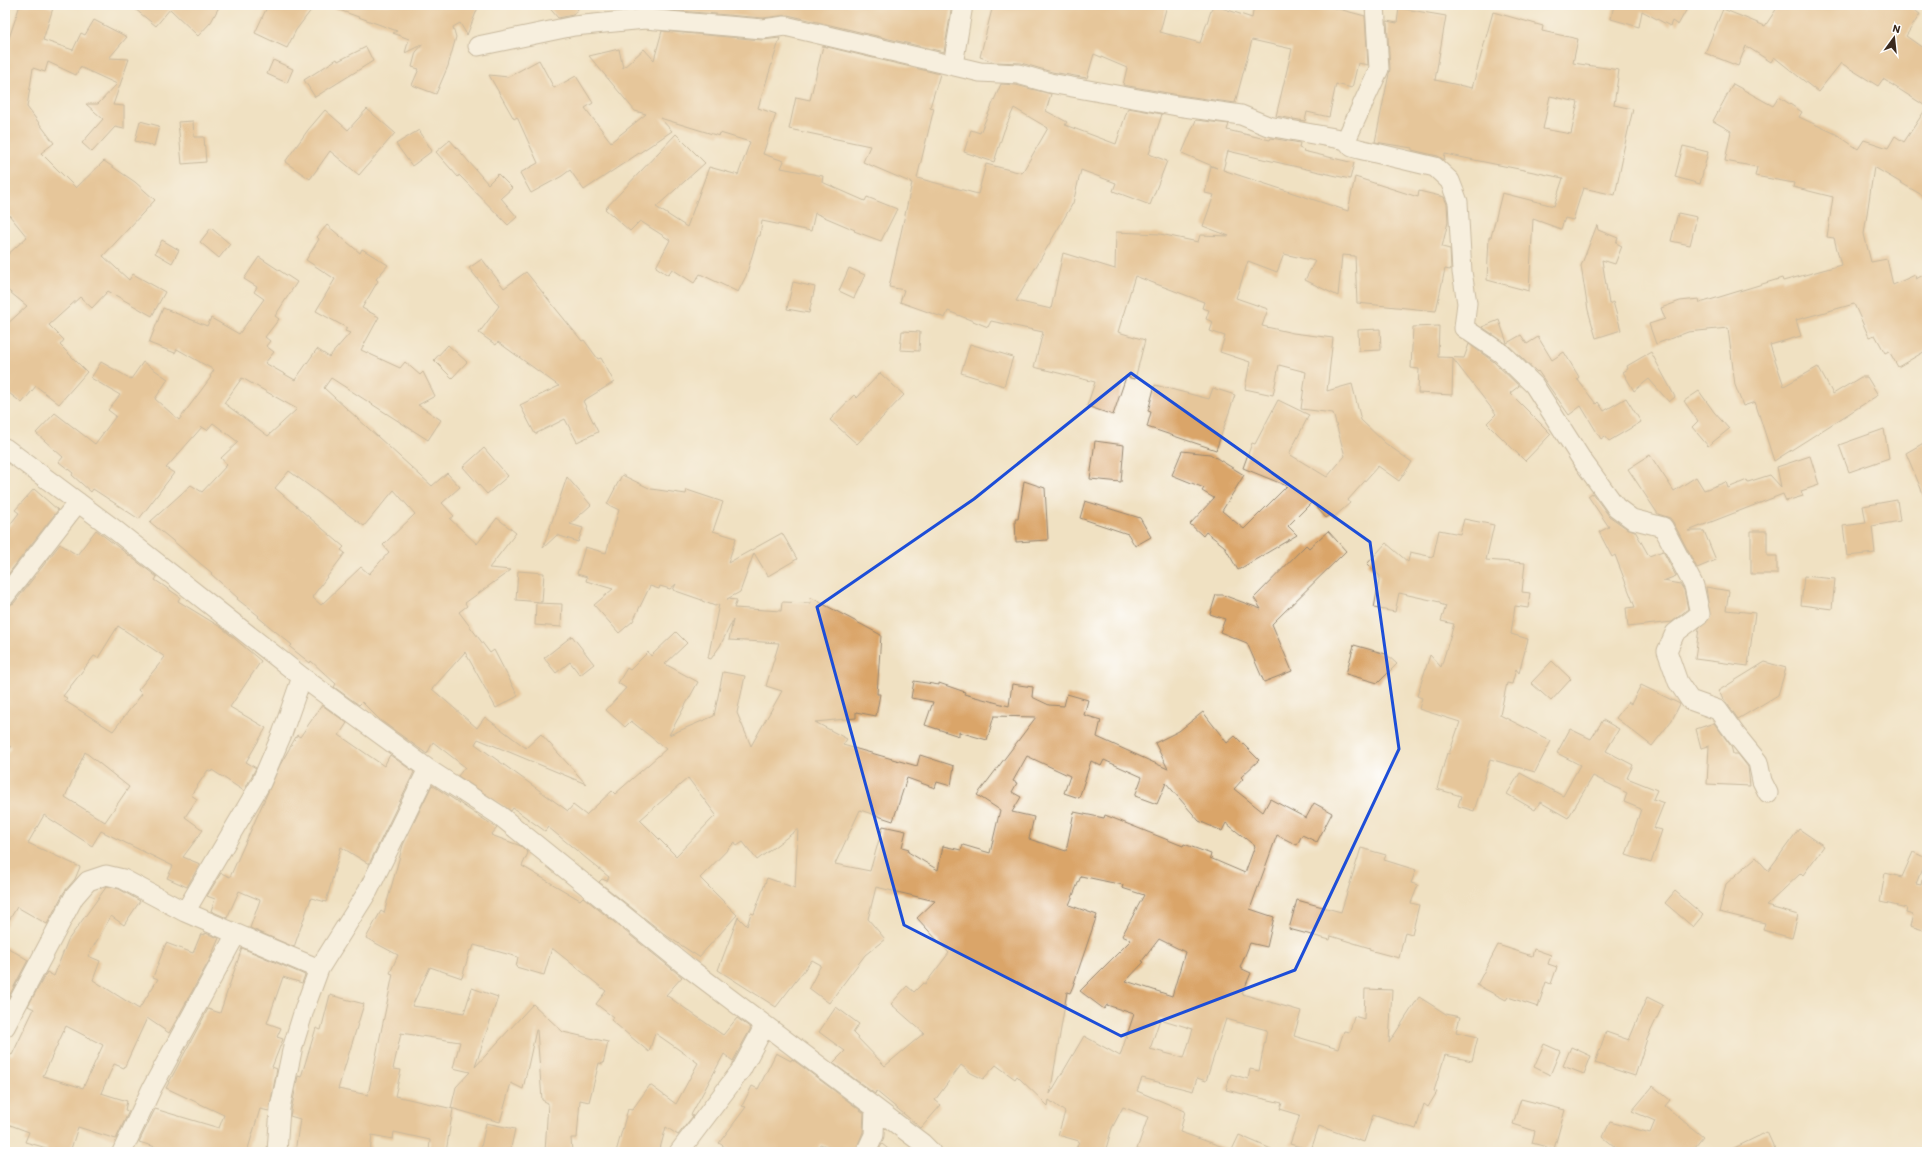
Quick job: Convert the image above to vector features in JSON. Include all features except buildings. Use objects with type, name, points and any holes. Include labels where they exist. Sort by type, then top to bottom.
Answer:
[{"type":"street","points":[[953,64],[963,5]]},
{"type":"street","points":[[1346,140],[1379,69],[1375,5]]},
{"type":"street","points":[[478,46],[574,26],[645,19],[763,29],[785,26],[953,64],[980,72],[1018,74],[1058,84],[1241,115],[1268,126],[1346,140],[1352,147],[1435,167],[1450,181],[1458,202],[1462,272],[1467,303],[1464,328],[1501,353],[1534,385],[1582,460],[1616,507],[1632,519],[1663,527],[1694,586],[1700,614],[1675,633],[1667,651],[1678,682],[1690,700],[1718,710],[1758,762],[1762,781],[1768,793]]},
{"type":"street","points":[[5,448],[78,502],[302,677],[428,769],[499,815],[685,965],[876,1108],[922,1143],[931,1152]]},
{"type":"street","points":[[5,596],[78,502]]},
{"type":"street","points":[[185,912],[261,783],[282,734],[302,677]]},
{"type":"street","points":[[277,1152],[280,1108],[293,1046],[319,969],[368,891],[428,769]]},
{"type":"street","points":[[5,1027],[74,897],[88,881],[106,875],[123,880],[185,912],[319,969]]},
{"type":"street","points":[[122,1152],[152,1088],[236,934]]},
{"type":"street","points":[[679,1152],[741,1070],[765,1025]]},
{"type":"street","points":[[866,1152],[874,1135],[876,1108]]},
{"type":"highlighted area","points":[[1131,373],[1370,542],[1399,749],[1295,970],[1121,1036],[904,925],[817,607],[974,499]]}]
